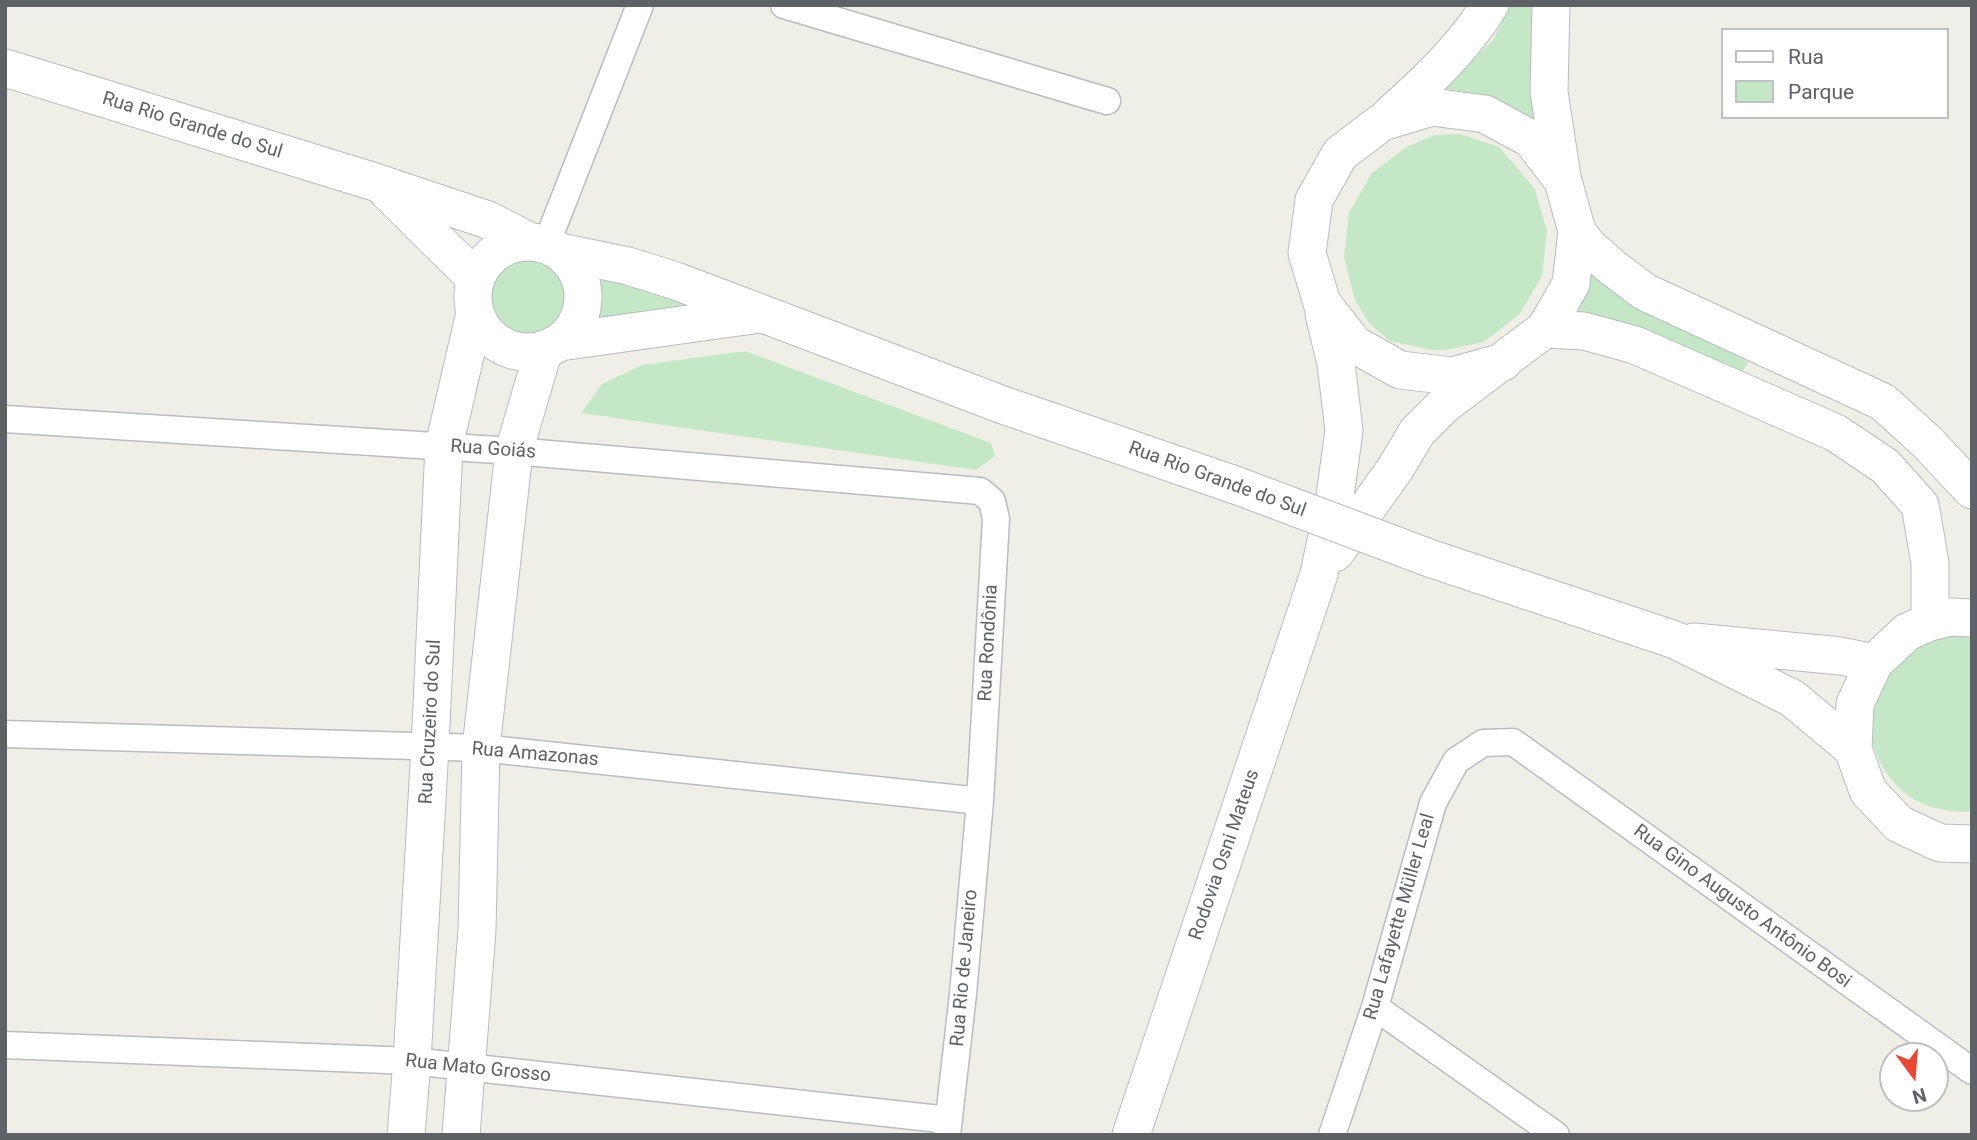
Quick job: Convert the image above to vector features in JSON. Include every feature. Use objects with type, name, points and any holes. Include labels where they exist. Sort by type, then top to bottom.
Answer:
[{"type":"street","points":[[546,246],[640,5]]},
{"type":"street","points":[[784,5],[1107,101]]},
{"type":"street","points":[[1382,122],[1434,76],[1470,36],[1490,5]]},
{"type":"street","points":[[1551,5],[1549,92],[1563,181],[1577,231],[1588,246],[1645,292],[1883,402],[1927,442],[1972,490]]},
{"type":"street","name":"Rua Rio Grande do Sul","points":[[5,68],[378,183],[488,220],[546,246],[676,281],[1003,405],[1238,486],[1432,559],[1675,640],[1792,698],[1853,749]]},
{"type":"street","points":[[1382,122],[1432,107],[1485,114],[1531,139],[1563,181]]},
{"type":"street","name":"Rodovia Osni Mateus","points":[[1131,1135],[1320,574],[1344,431],[1336,363],[1307,253],[1314,200],[1340,154],[1382,122]]},
{"type":"street","name":"Rua Rio Grande do Sul","points":[[378,183],[475,295]]},
{"type":"street","points":[[1577,231],[1571,284],[1545,329],[1584,331],[1635,345],[1836,433],[1885,466],[1920,505],[1930,564],[1930,622]]},
{"type":"street","points":[[512,243],[546,246],[574,265],[581,280],[584,298],[580,315],[572,330],[552,346],[527,352],[510,349],[494,341],[482,328],[475,295],[484,263],[497,251],[512,243]]},
{"type":"street","name":"Rua Cruzeiro do Sul","points":[[406,1135],[430,747],[444,446],[475,295]]},
{"type":"street","points":[[1322,303],[1354,344],[1400,370],[1452,376],[1503,362]]},
{"type":"street","name":"Rua Rio Grande do Sul","points":[[552,346],[762,314]]},
{"type":"street","name":"Rodovia Osni Mateus","points":[[1320,574],[1395,469],[1417,432],[1444,405],[1545,329]]},
{"type":"street","points":[[461,1135],[477,930],[481,748],[514,451],[552,346]]},
{"type":"street","name":"Rua Goiás","points":[[5,419],[514,451],[980,491]]},
{"type":"street","name":"Rua Rondônia","points":[[980,491],[992,501],[996,519],[980,801]]},
{"type":"street","points":[[1972,618],[1950,617],[1907,632],[1874,663],[1855,704],[1853,749],[1868,791],[1899,824],[1940,843],[1972,844]]},
{"type":"street","name":"Rua Rio Grande do Sul","points":[[1675,640],[1841,656],[1874,663]]},
{"type":"street","name":"Rua Amazonas","points":[[5,734],[481,748],[980,801]]},
{"type":"street","name":"Rua Lafayette Müller Leal","points":[[1332,1135],[1375,1007],[1433,803],[1456,761],[1483,743],[1513,742]]},
{"type":"street","name":"Rua Gino Augusto Antônio Bosi","points":[[1513,742],[1972,1072]]},
{"type":"street","name":"Rua Rio de Janeiro","points":[[948,1127],[980,801]]},
{"type":"street","points":[[1375,1007],[1556,1135]]},
{"type":"street","name":"Rua Mato Grosso","points":[[5,1045],[412,1061],[948,1127]]},
{"type":"green space","points":[[1510,5],[1537,5],[1535,125],[1473,94],[1444,88],[1493,40]]},
{"type":"green space","points":[[1460,134],[1499,147],[1535,189],[1547,231],[1542,276],[1520,314],[1484,342],[1432,350],[1390,341],[1369,323],[1355,300],[1344,257],[1349,213],[1371,174],[1406,147],[1435,135]]},
{"type":"green space","points":[[530,254],[546,257],[565,273],[572,296],[569,312],[553,331],[530,338],[514,335],[495,319],[488,296],[491,280],[507,261]]},
{"type":"green space","points":[[1596,263],[1616,287],[1748,362],[1740,377],[1569,322]]},
{"type":"green space","points":[[588,264],[716,308],[598,326]]},
{"type":"green space","points":[[745,351],[991,443],[995,456],[976,470],[581,413],[602,384],[642,365]]},
{"type":"green space","points":[[1972,633],[1972,811],[1958,812],[1920,802],[1899,788],[1883,768],[1874,745],[1870,720],[1873,696],[1883,673],[1901,654],[1923,639]]}]
